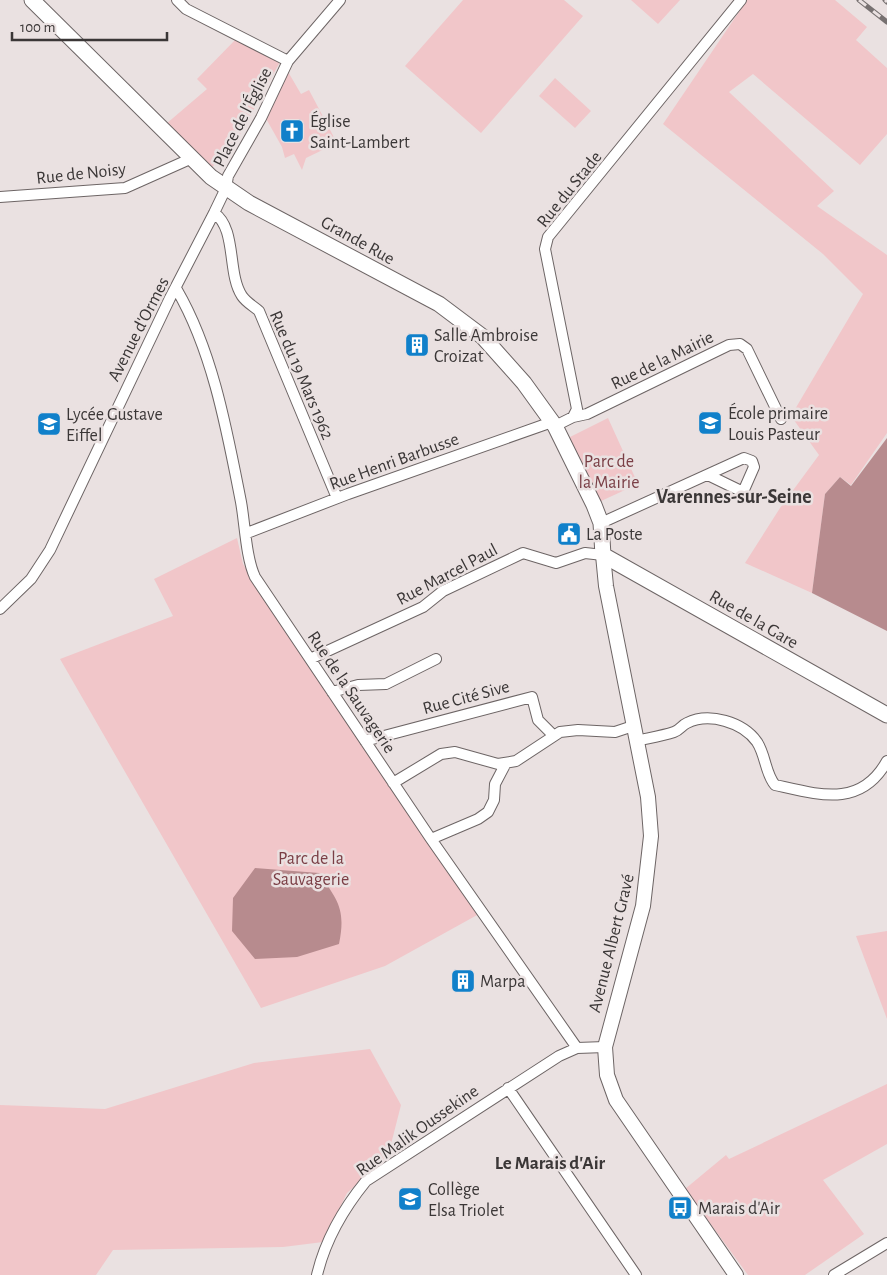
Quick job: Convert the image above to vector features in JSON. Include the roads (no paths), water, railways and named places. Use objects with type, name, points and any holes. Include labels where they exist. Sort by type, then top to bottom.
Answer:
[{"type":"main road","name":"Grande Rue","points":[[32,0],[190,159],[226,188],[366,267],[439,304],[467,323],[501,355],[554,424],[601,523],[603,555]]},
{"type":"main road","name":"Rue de la Gare","points":[[603,555],[887,715]]},
{"type":"street","points":[[177,0],[186,9],[288,61]]},
{"type":"street","name":"Place de l'Église","points":[[226,188],[228,176],[261,118],[288,61],[340,0]]},
{"type":"street","name":"Rue du Stade","points":[[573,417],[577,409],[577,400],[545,249],[548,237],[741,0]]},
{"type":"street","name":"Rue de Noisy","points":[[0,197],[125,188],[190,159]]},
{"type":"street","name":"Avenue d'Ormes","points":[[0,609],[32,579],[50,550],[226,188]]},
{"type":"street","name":"Rue du 19 Mars 1962","points":[[214,213],[222,219],[224,224],[236,284],[245,299],[259,311],[337,498]]},
{"type":"street","name":"Rue de la Sauvagerie","points":[[176,290],[192,316],[225,420],[247,533],[250,566],[255,577],[431,839],[577,1048]]},
{"type":"street","name":"Rue de la Mairie","points":[[573,417],[587,414],[729,346],[740,344],[748,349],[781,419]]},
{"type":"street","points":[[554,424],[573,417]]},
{"type":"street","name":"Rue Henri Barbusse","points":[[247,533],[337,498],[554,424]]},
{"type":"street","points":[[601,523],[708,475]]},
{"type":"street","name":"Rue Marcel Paul","points":[[310,659],[423,607],[443,591],[523,553],[556,563],[584,553],[603,555]]},
{"type":"street","name":"Avenue Albert Gravé","points":[[603,555],[606,586],[648,797],[651,836],[643,906],[605,1048],[607,1075],[616,1100],[736,1275]]},
{"type":"street","points":[[332,692],[358,685],[386,684],[436,659]]},
{"type":"street","name":"Rue Cité Sive","points":[[365,741],[532,697],[538,720],[554,736]]},
{"type":"street","points":[[636,741],[677,731],[687,723],[700,719],[714,718],[722,720],[744,730],[756,741],[763,755],[770,779],[775,785],[821,794],[844,795],[867,787],[877,777],[887,761]]},
{"type":"street","points":[[393,783],[441,754],[455,752],[498,764],[506,763],[516,760],[560,732],[578,730],[615,732],[633,726]]},
{"type":"street","points":[[431,839],[478,819],[488,812],[494,800],[495,784],[506,763]]},
{"type":"street","points":[[577,1048],[605,1048]]},
{"type":"street","name":"Rue Malik Oussekine","points":[[317,1275],[321,1256],[350,1201],[366,1181],[508,1088],[577,1048]]},
{"type":"street","points":[[508,1088],[636,1275]]},
{"type":"street","points":[[834,1275],[887,1244]]},
{"type":"railway","points":[[859,0],[887,22]]},
{"type":"place","name":"Église Saint-Lambert","points":[[292,131]]},
{"type":"place","name":"Salle Ambroise Croizat","points":[[417,345]]},
{"type":"place","name":"École primaire Louis Pasteur","points":[[710,423]]},
{"type":"place","name":"Lycée Gustave Eiffel","points":[[49,424]]},
{"type":"place","name":"La Poste","points":[[569,534]]},
{"type":"place","name":"Marpa","points":[[463,981]]},
{"type":"place","name":"Collège Elsa Triolet","points":[[410,1199]]},
{"type":"place","name":"Marais d'Air","points":[[680,1208]]},
{"type":"district","name":"Varennes-sur-Seine","points":[[734,496]]},
{"type":"district","name":"Le Marais d'Air","points":[[550,1162]]},
{"type":"park label","name":"Parc de la Mairie","points":[[609,471]]},
{"type":"park label","name":"Parc de la Sauvagerie","points":[[311,868]]}]
